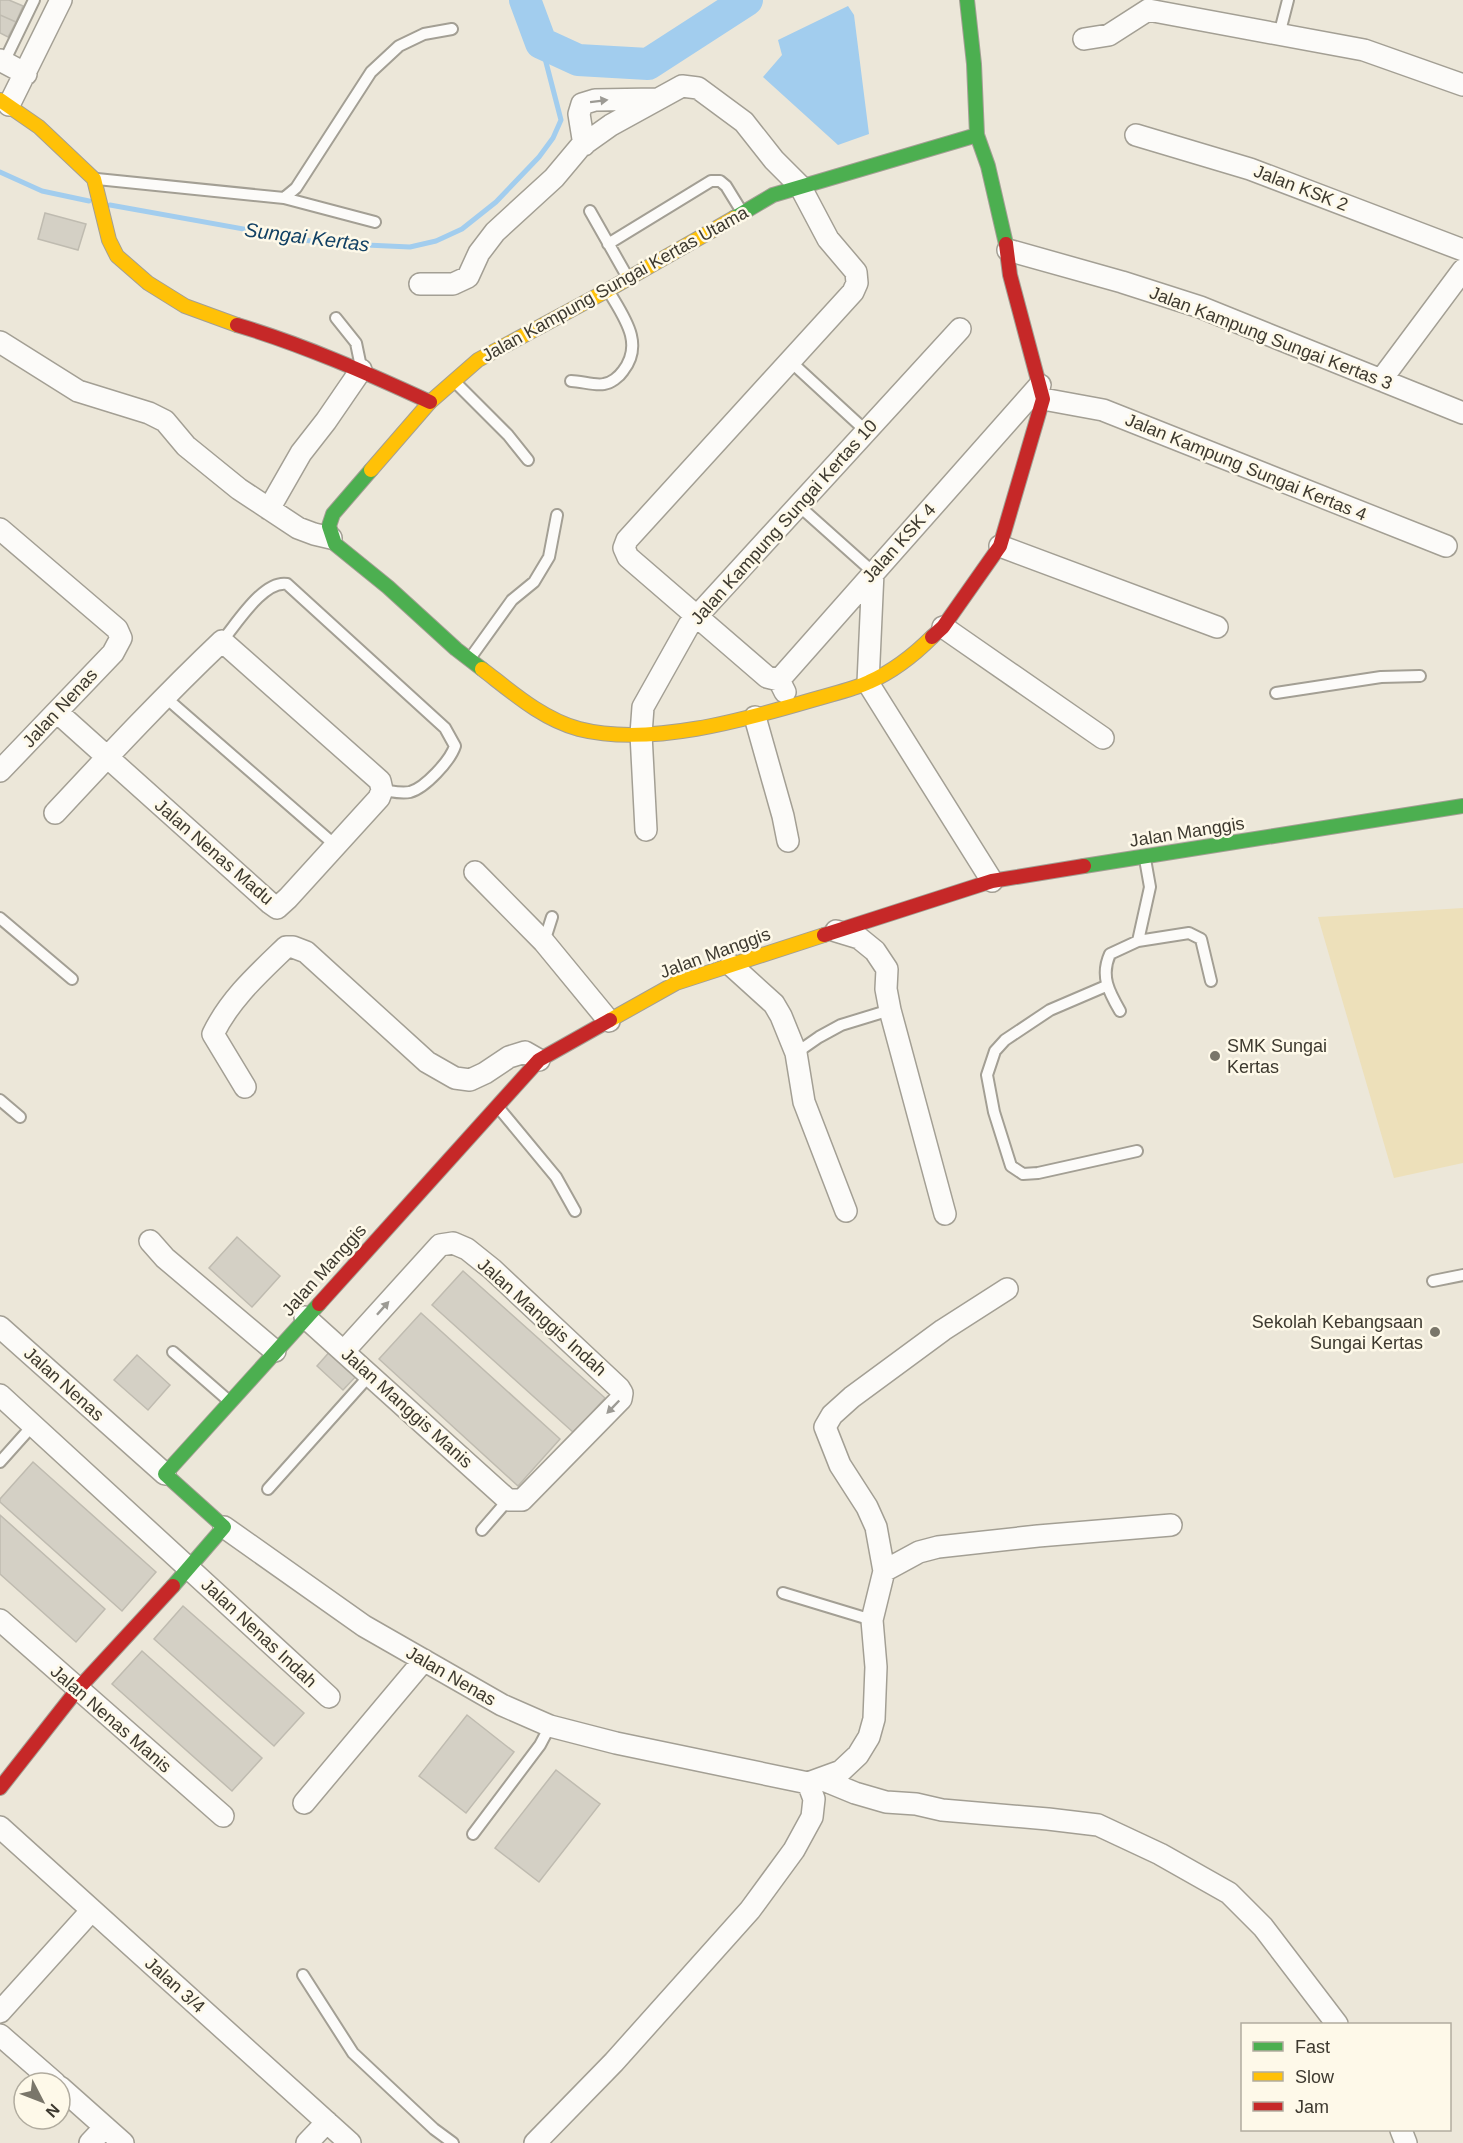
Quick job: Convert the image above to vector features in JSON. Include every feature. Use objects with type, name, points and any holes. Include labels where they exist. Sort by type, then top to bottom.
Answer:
[{"type":"street","points":[[62,0],[26,74],[5,102],[39,127],[95,184],[109,240],[117,256],[148,283],[185,306],[362,370],[430,402]]},
{"type":"street","points":[[0,342],[78,391],[149,412],[165,421],[186,446],[239,489],[298,528],[332,538],[335,544],[388,587],[456,649],[549,718],[579,729],[617,734],[696,729],[792,708],[868,683],[907,661],[943,627],[1000,546],[1042,392],[1011,275],[1008,250],[988,166],[977,135],[974,64],[967,0]]},
{"type":"street","points":[[1084,39],[1108,35],[1144,5],[1280,35],[1364,50],[1463,85]]},
{"type":"street","points":[[2,61],[26,74]]},
{"type":"street","points":[[420,284],[453,284],[468,277],[479,253],[495,232],[554,178],[584,145],[611,126],[682,86],[698,88],[744,122],[774,160],[800,186],[828,239],[856,272],[857,283],[853,292],[627,540],[624,548],[628,557],[767,677],[779,680],[792,708]]},
{"type":"street","points":[[584,145],[579,114],[582,104],[595,100],[657,99]]},
{"type":"street","name":"Jalan Kampung Sungai Kertas Utama","points":[[332,538],[329,526],[333,514],[430,402],[478,360],[608,290],[773,195],[977,135]]},
{"type":"street","name":"Jalan KSK 2","points":[[1136,135],[1250,169],[1463,250]]},
{"type":"street","name":"Jalan Kampung Sungai Kertas 3","points":[[1008,250],[1200,307],[1463,413]]},
{"type":"street","points":[[1381,380],[1463,270]]},
{"type":"street","name":"Jalan Kampung Sungai Kertas 10","points":[[645,830],[641,734],[643,707],[689,625],[960,329]]},
{"type":"street","points":[[269,509],[302,453],[362,370]]},
{"type":"street","name":"Jalan Kampung Sungai Kertas 4","points":[[1042,392],[1103,411],[1446,546]]},
{"type":"street","name":"Jalan KSK 4","points":[[779,680],[873,572],[1042,392]]},
{"type":"street","name":"Jalan Nenas","points":[[0,529],[117,630],[121,638],[119,644],[0,771]]},
{"type":"street","points":[[1000,546],[1217,627]]},
{"type":"street","points":[[873,572],[868,683],[992,881]]},
{"type":"street","points":[[943,627],[1103,738]]},
{"type":"street","points":[[55,813],[165,697],[222,641],[380,781],[381,790]]},
{"type":"street","name":"Jalan Nenas Madu","points":[[57,712],[277,908],[379,798],[381,790]]},
{"type":"street","points":[[755,717],[788,841]]},
{"type":"street","name":"Jalan Manggis","points":[[165,1474],[539,1060],[676,983],[992,881],[1463,806]]},
{"type":"street","points":[[475,872],[544,942],[609,1021]]},
{"type":"street","points":[[836,931],[859,938],[875,951],[887,969],[886,989],[890,1010],[945,1214]]},
{"type":"street","points":[[245,1087],[213,1034],[222,1016],[238,994],[286,947],[306,952],[427,1062],[454,1078],[470,1080],[509,1057],[525,1052],[539,1060]]},
{"type":"street","points":[[731,965],[774,1004],[782,1016],[796,1053],[804,1102],[846,1211]]},
{"type":"street","points":[[150,1241],[165,1258],[275,1351]]},
{"type":"street","name":"Jalan Manggis Indah","points":[[344,1351],[441,1245],[453,1244],[467,1249],[492,1269],[622,1393],[621,1399],[522,1500],[508,1500]]},
{"type":"street","points":[[535,2143],[614,2062],[750,1910],[794,1850],[812,1817],[815,1781],[841,1770],[858,1755],[869,1737],[874,1719],[876,1667],[872,1620],[884,1571],[876,1527],[867,1507],[840,1465],[825,1427],[832,1414],[852,1397],[943,1330],[1007,1289]]},
{"type":"street","name":"Jalan Manggis Manis","points":[[305,1317],[508,1500]]},
{"type":"street","name":"Jalan Nenas","points":[[0,1327],[224,1527],[364,1626],[502,1705],[550,1726],[616,1743],[815,1781],[886,1802],[916,1803],[942,1810],[1098,1825],[1160,1854],[1229,1893],[1263,1927],[1335,2023]]},
{"type":"street","name":"Jalan Nenas Indah","points":[[0,1395],[329,1697]]},
{"type":"street","points":[[884,1571],[920,1552],[938,1547],[1171,1525]]},
{"type":"street","points":[[0,1788],[77,1690],[190,1568],[224,1527]]},
{"type":"street","name":"Jalan Nenas Manis","points":[[0,1620],[77,1690],[224,1816]]},
{"type":"street","points":[[304,1803],[424,1660]]},
{"type":"street","name":"Jalan 3/4","points":[[0,1827],[350,2143]]},
{"type":"street","points":[[0,2012],[92,1910]]},
{"type":"street","points":[[0,2035],[41,2071]]},
{"type":"street","points":[[72,2098],[123,2143]]},
{"type":"street","points":[[307,2143],[327,2122]]},
{"type":"street","points":[[90,2143],[105,2127]]},
{"type":"lane","points":[[2,61],[34,0]]},
{"type":"lane","points":[[1280,35],[1288,0]]},
{"type":"lane","points":[[284,198],[296,188],[371,72],[399,46],[424,33],[452,29]]},
{"type":"lane","points":[[608,244],[711,181],[720,181],[726,186],[742,213]]},
{"type":"lane","points":[[95,184],[284,198],[375,222]]},
{"type":"lane","points":[[590,211],[628,278]]},
{"type":"lane","points":[[572,381],[605,384],[619,377],[629,364],[634,344],[632,332],[608,290]]},
{"type":"lane","points":[[336,318],[356,343],[362,370]]},
{"type":"lane","points":[[790,361],[866,431]]},
{"type":"lane","points":[[455,382],[508,435],[528,460]]},
{"type":"lane","points":[[798,505],[873,572]]},
{"type":"lane","points":[[470,659],[512,600],[534,582],[549,558],[557,515]]},
{"type":"lane","points":[[222,641],[249,606],[267,589],[279,583],[286,584],[445,729],[455,746],[452,755],[424,785],[402,793],[381,790]]},
{"type":"lane","points":[[1276,693],[1381,677],[1420,676]]},
{"type":"lane","points":[[165,697],[335,845]]},
{"type":"lane","points":[[1138,942],[1150,887],[1145,857]]},
{"type":"lane","points":[[544,942],[552,917]]},
{"type":"lane","points":[[0,918],[72,979]]},
{"type":"lane","points":[[1120,1011],[1106,986],[1106,967],[1110,954],[1138,942],[1189,933],[1196,936],[1201,939],[1211,981]]},
{"type":"lane","points":[[1106,986],[1050,1010],[1005,1040],[995,1051],[987,1075],[992,1103],[1011,1166],[1023,1174],[1038,1173],[1137,1151]]},
{"type":"lane","points":[[796,1053],[841,1025],[890,1010]]},
{"type":"lane","points":[[0,1100],[20,1117]]},
{"type":"lane","points":[[497,1107],[556,1177],[575,1211]]},
{"type":"lane","points":[[1433,1281],[1463,1275]]},
{"type":"lane","points":[[173,1352],[230,1401]]},
{"type":"lane","points":[[268,1489],[370,1375]]},
{"type":"lane","points":[[0,1462],[34,1424]]},
{"type":"lane","points":[[482,1530],[508,1500]]},
{"type":"lane","points":[[783,1593],[872,1620]]},
{"type":"lane","points":[[473,1834],[540,1745],[550,1726]]},
{"type":"lane","points":[[303,1975],[353,2053],[434,2129],[453,2143]]},
{"type":"shaded area","points":[[1463,908],[1463,1163],[1394,1178],[1318,917]]},
{"type":"water","points":[[848,6],[854,15],[869,134],[838,145],[763,77],[782,55],[778,40]]},
{"type":"building","points":[[0,0],[9,0],[23,6],[16,22],[0,15]]},
{"type":"building","points":[[0,15],[16,22],[8,37],[0,33]]},
{"type":"building","points":[[45,213],[86,224],[78,250],[38,239]]},
{"type":"building","points":[[237,1237],[280,1276],[252,1307],[209,1268]]},
{"type":"building","points":[[463,1271],[605,1398],[574,1433],[432,1305]]},
{"type":"building","points":[[421,1313],[560,1439],[518,1486],[379,1359]]},
{"type":"building","points":[[332,1349],[359,1373],[343,1390],[317,1366]]},
{"type":"building","points":[[137,1355],[170,1385],[148,1410],[114,1380]]},
{"type":"building","points":[[33,1462],[156,1572],[122,1611],[0,1502],[0,1499]]},
{"type":"building","points":[[0,1515],[105,1609],[76,1642],[0,1574]]},
{"type":"building","points":[[183,1606],[304,1713],[274,1746],[154,1639]]},
{"type":"building","points":[[142,1651],[262,1758],[232,1791],[112,1684]]},
{"type":"building","points":[[467,1715],[514,1752],[466,1813],[419,1776]]},
{"type":"building","points":[[556,1770],[600,1804],[539,1882],[495,1848]]},
{"type":"waterway","points":[[525,0],[541,43],[578,60],[648,64],[747,0]]},
{"type":"waterway","name":"Sungai Kertas","points":[[110,205],[322,243],[410,247],[436,241],[462,229],[496,202],[539,157],[553,138],[561,120],[541,43]]},
{"type":"waterway","name":"Sungai Kertas","points":[[0,172],[42,191],[89,201]]},
{"type":"traffic: fast","points":[[967,0],[974,64],[977,135],[988,166],[1006,244]]},
{"type":"traffic: fast","points":[[734,218],[773,195],[977,135]]},
{"type":"traffic: fast","points":[[371,470],[333,514],[329,526],[335,544],[482,669]]},
{"type":"traffic: fast","points":[[1084,866],[1463,806]]},
{"type":"traffic: fast","points":[[173,1586],[224,1527],[165,1474],[319,1304]]},
{"type":"traffic: slow","points":[[0,100],[39,127],[94,179],[109,240],[117,256],[148,283],[185,306],[237,325]]},
{"type":"traffic: slow","points":[[371,470],[430,402],[478,360],[608,290],[734,218]]},
{"type":"traffic: slow","points":[[482,669],[540,712],[579,729],[606,734],[666,733],[727,723],[856,687],[895,668],[932,637]]},
{"type":"traffic: slow","points":[[610,1020],[676,983],[824,935]]},
{"type":"traffic: jam","points":[[932,637],[943,627],[1000,546],[1043,399],[1010,275],[1006,244]]},
{"type":"traffic: jam","points":[[237,325],[359,370],[430,402]]},
{"type":"traffic: jam","points":[[824,935],[992,881],[1084,866]]},
{"type":"traffic: jam","points":[[319,1304],[539,1060],[610,1020]]},
{"type":"traffic: jam","points":[[0,1788],[77,1690],[173,1586]]},
{"type":"place","name":"SMK Sungai Kertas","points":[[1215,1056]]},
{"type":"place","name":"Sekolah Kebangsaan Sungai Kertas","points":[[1435,1332]]}]
